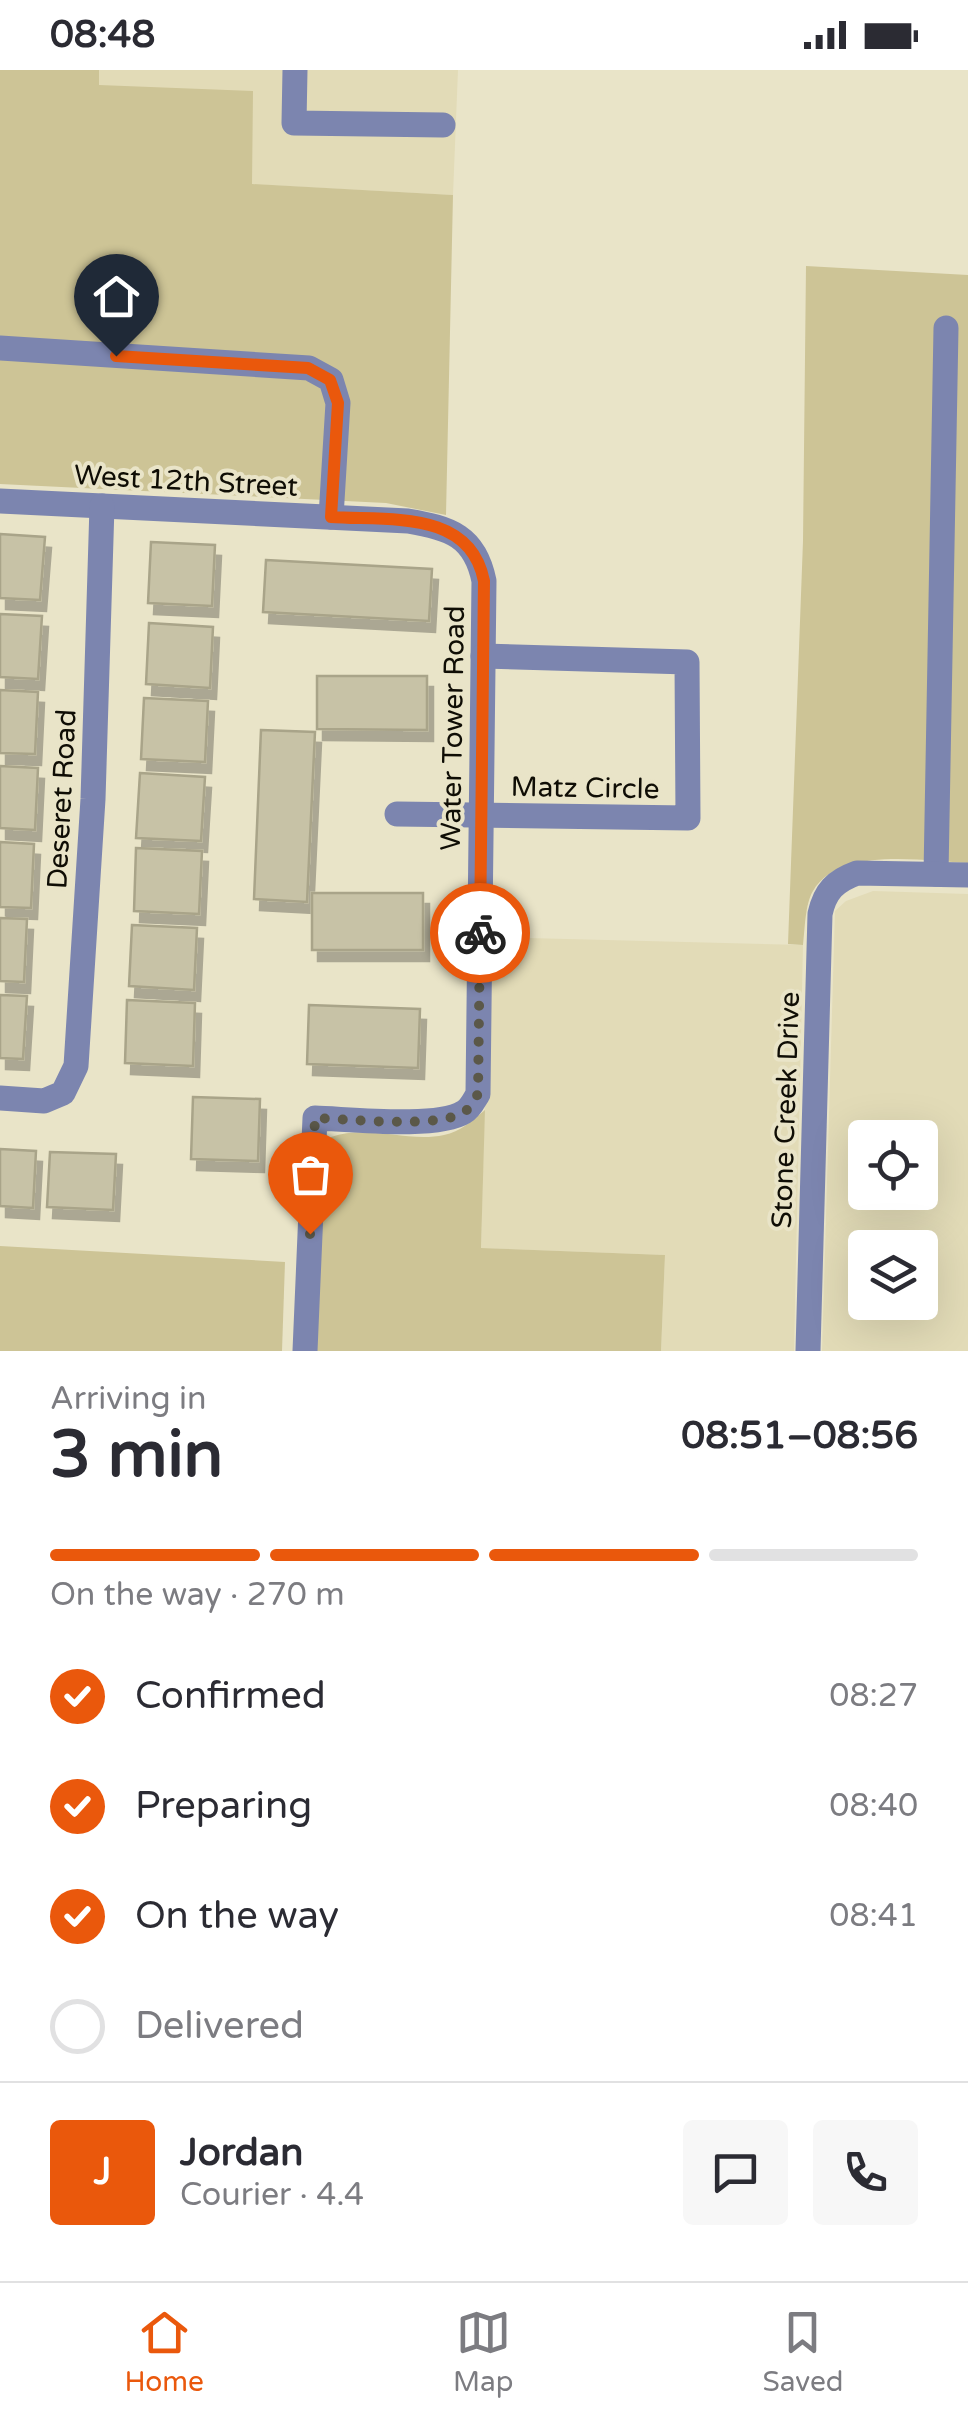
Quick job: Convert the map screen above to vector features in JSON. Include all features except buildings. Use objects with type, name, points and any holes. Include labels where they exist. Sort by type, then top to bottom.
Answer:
[{"type":"street","points":[[295,70],[294,123],[444,125]]},
{"type":"street","points":[[946,328],[936,874],[968,875]]},
{"type":"street","points":[[0,348],[308,368],[330,380],[338,403],[331,517]]},
{"type":"street","name":"West 12th Street","points":[[0,501],[369,519]]},
{"type":"street","name":"Deseret Road","points":[[0,1098],[44,1101],[63,1093],[76,1066],[93,799],[102,506]]},
{"type":"street","name":"Water Tower Road","points":[[305,1351],[315,1118],[450,1118],[468,1110],[478,1094],[484,581],[480,562],[458,535],[438,526],[369,519]]},
{"type":"street","points":[[942,567],[968,567]]},
{"type":"street","name":"Matz Circle","points":[[481,816],[688,818],[687,662],[483,656]]},
{"type":"street","points":[[396,814],[481,816]]},
{"type":"street","name":"Stone Creek Drive","points":[[808,1351],[820,914],[824,894],[842,879],[870,872],[936,874]]},
{"type":"shaded area","points":[[0,70],[99,70],[99,85],[253,91],[252,184],[453,195],[446,515],[386,503],[0,484]]},
{"type":"shaded area","points":[[99,70],[458,70],[453,195],[251,184],[98,85]]},
{"type":"shaded area","points":[[806,266],[968,275],[968,863],[883,859],[842,867],[825,877],[810,896],[803,945],[788,944],[803,541]]},
{"type":"shaded area","points":[[873,891],[968,894],[968,1351],[822,1351],[835,911],[846,901]]},
{"type":"shaded area","points":[[489,937],[803,945],[794,1351],[661,1351],[665,1255],[481,1248]]},
{"type":"shaded area","points":[[485,1110],[481,1248],[665,1255],[661,1351],[313,1351],[322,1154],[331,1137],[360,1132],[444,1135]]},
{"type":"shaded area","points":[[0,1246],[285,1262],[282,1351],[0,1351]]},
{"type":"way so far","points":[[310,1234],[315,1118],[450,1118],[468,1110],[478,1094],[480,933]]},
{"type":"route","points":[[116,356],[308,368],[330,380],[338,403],[331,517],[438,526],[458,535],[471,547],[480,562],[484,581],[480,933]]}]
